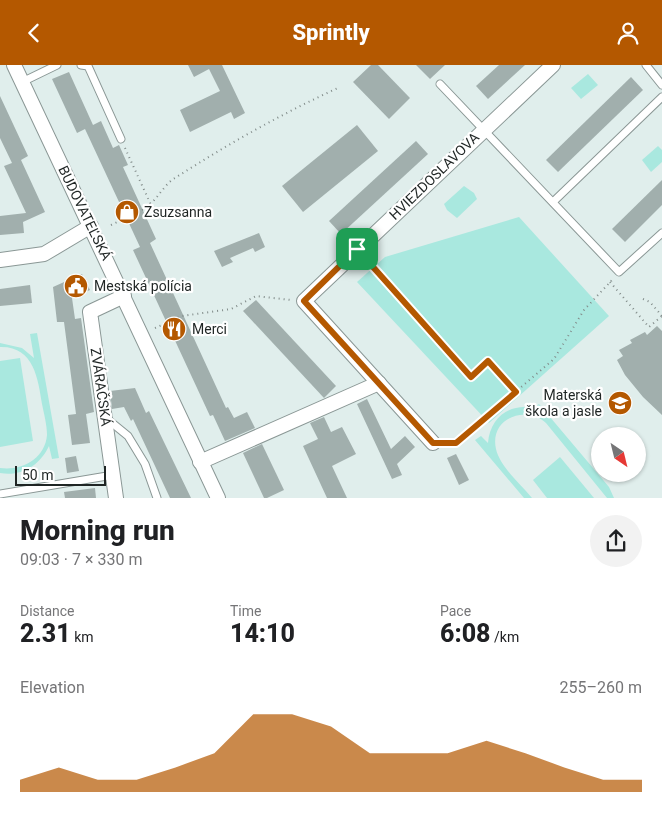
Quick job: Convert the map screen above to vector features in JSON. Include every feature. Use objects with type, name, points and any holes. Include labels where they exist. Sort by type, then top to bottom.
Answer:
[{"type":"street","name":"BUDOVATEĽSKÁ","points":[[14,65],[218,498]]},
{"type":"street","name":"HVIEZDOSLAVOVA","points":[[304,301],[553,65]]},
{"type":"street","points":[[0,260],[44,254],[91,226]]},
{"type":"street","name":"ZVÁRAČSKÁ","points":[[116,498],[90,312],[124,296]]},
{"type":"street","points":[[304,301],[433,443]]},
{"type":"street","points":[[200,462],[379,383]]},
{"type":"lane","points":[[22,82],[58,65]]},
{"type":"lane","points":[[81,65],[88,66],[121,139]]},
{"type":"lane","points":[[646,65],[662,85]]},
{"type":"lane","points":[[440,84],[619,272],[662,233]]},
{"type":"lane","points":[[553,202],[662,97]]},
{"type":"lane","points":[[105,418],[128,436],[145,464],[157,498]]},
{"type":"lane","points":[[0,494],[113,475]]},
{"type":"path","points":[[142,210],[151,205],[172,179],[290,110],[340,87]]},
{"type":"path","points":[[121,139],[151,205]]},
{"type":"path","points":[[111,225],[126,218]]},
{"type":"path","points":[[357,249],[471,377],[488,361],[516,392]]},
{"type":"path","points":[[433,443],[456,443],[554,359],[584,310],[619,272]]},
{"type":"path","points":[[610,282],[649,327],[662,316],[650,302],[643,299]]},
{"type":"path","points":[[155,328],[182,316],[231,309],[256,296],[304,301]]},
{"type":"green space","points":[[588,74],[598,85],[581,99],[571,88]]},
{"type":"green space","points":[[658,146],[662,150],[662,162],[651,172],[642,160]]},
{"type":"green space","points":[[464,186],[474,193],[477,199],[457,218],[447,210],[444,204]]},
{"type":"green space","points":[[519,217],[609,316],[489,423],[357,282],[385,257]]},
{"type":"green space","points":[[37,333],[59,458],[52,459],[49,446],[41,459],[29,468],[16,473],[0,473],[0,468],[16,467],[31,462],[42,451],[45,443],[47,435],[46,423],[39,384],[32,366],[20,352],[11,348],[0,347],[0,343],[22,348],[34,358],[30,334]]},
{"type":"green space","points":[[20,358],[33,441],[0,447],[0,361]]},
{"type":"green space","points":[[539,404],[591,466],[591,478],[546,423],[529,415],[520,415],[503,422],[495,438],[498,456],[511,475],[532,498],[524,498],[475,440],[481,436],[488,443],[493,426],[502,414],[509,410],[525,407],[534,408]]},
{"type":"green space","points":[[560,457],[594,498],[547,498],[533,480]]},
{"type":"green space","points":[[595,483],[606,483],[609,487],[614,498],[607,498]]},
{"type":"building","points":[[188,65],[222,65],[245,113],[234,119],[231,112],[190,132],[180,110],[220,91],[209,69],[194,77]]},
{"type":"building","points":[[371,65],[378,65],[410,98],[389,119],[353,82]]},
{"type":"building","points":[[416,65],[445,65],[430,79]]},
{"type":"building","points":[[499,65],[525,65],[488,99],[476,86]]},
{"type":"building","points":[[69,72],[93,125],[101,121],[113,148],[119,145],[128,165],[123,167],[156,239],[150,243],[226,408],[228,407],[234,418],[247,412],[255,428],[225,441],[213,415],[210,416],[133,250],[140,247],[85,129],[77,133],[52,79]]},
{"type":"building","points":[[631,77],[643,90],[558,172],[546,160]]},
{"type":"building","points":[[0,96],[28,156],[21,160],[45,212],[23,222],[24,233],[0,235],[0,216],[26,213],[4,166],[12,163],[0,138]]},
{"type":"building","points":[[357,125],[378,151],[303,212],[282,186]]},
{"type":"building","points":[[416,141],[428,154],[341,234],[329,221]]},
{"type":"building","points":[[662,180],[662,205],[625,242],[612,229]]},
{"type":"building","points":[[259,233],[265,247],[255,252],[253,248],[230,258],[233,262],[222,267],[214,251]]},
{"type":"building","points":[[82,274],[90,290],[72,298],[75,319],[81,318],[94,412],[86,414],[90,443],[72,445],[68,415],[76,414],[64,322],[57,322],[53,287]]},
{"type":"building","points":[[30,285],[32,303],[0,306],[0,289]]},
{"type":"building","points":[[256,300],[336,386],[324,398],[243,311]]},
{"type":"building","points":[[657,326],[662,331],[662,415],[643,397],[625,375],[617,360],[623,356],[619,350],[632,343],[630,340],[645,332],[647,335]]},
{"type":"building","points":[[135,388],[146,413],[149,411],[191,498],[170,498],[133,419],[131,421],[124,407],[112,409],[110,391]]},
{"type":"building","points":[[367,399],[391,449],[405,436],[415,447],[397,464],[402,475],[392,479],[357,404]]},
{"type":"building","points":[[324,417],[331,432],[342,427],[356,454],[332,466],[347,498],[327,498],[303,446],[318,439],[310,423]]},
{"type":"building","points":[[262,444],[284,490],[267,498],[264,498],[243,453]]},
{"type":"building","points":[[456,454],[469,480],[459,485],[447,458]]},
{"type":"building","points":[[76,456],[79,471],[67,473],[65,458]]},
{"type":"building","points":[[95,488],[96,498],[65,498],[64,492]]},
{"type":"place","name":"Zsuzsanna","points":[[127,212]]},
{"type":"place","name":"Mestská polícia","points":[[76,286]]},
{"type":"place","name":"Merci","points":[[174,329]]},
{"type":"place","name":"Materská škola a jasle","points":[[620,403]]},
{"type":"route","points":[[357,249],[471,377],[488,361],[516,392],[456,443],[433,443],[304,301],[357,249]]}]
